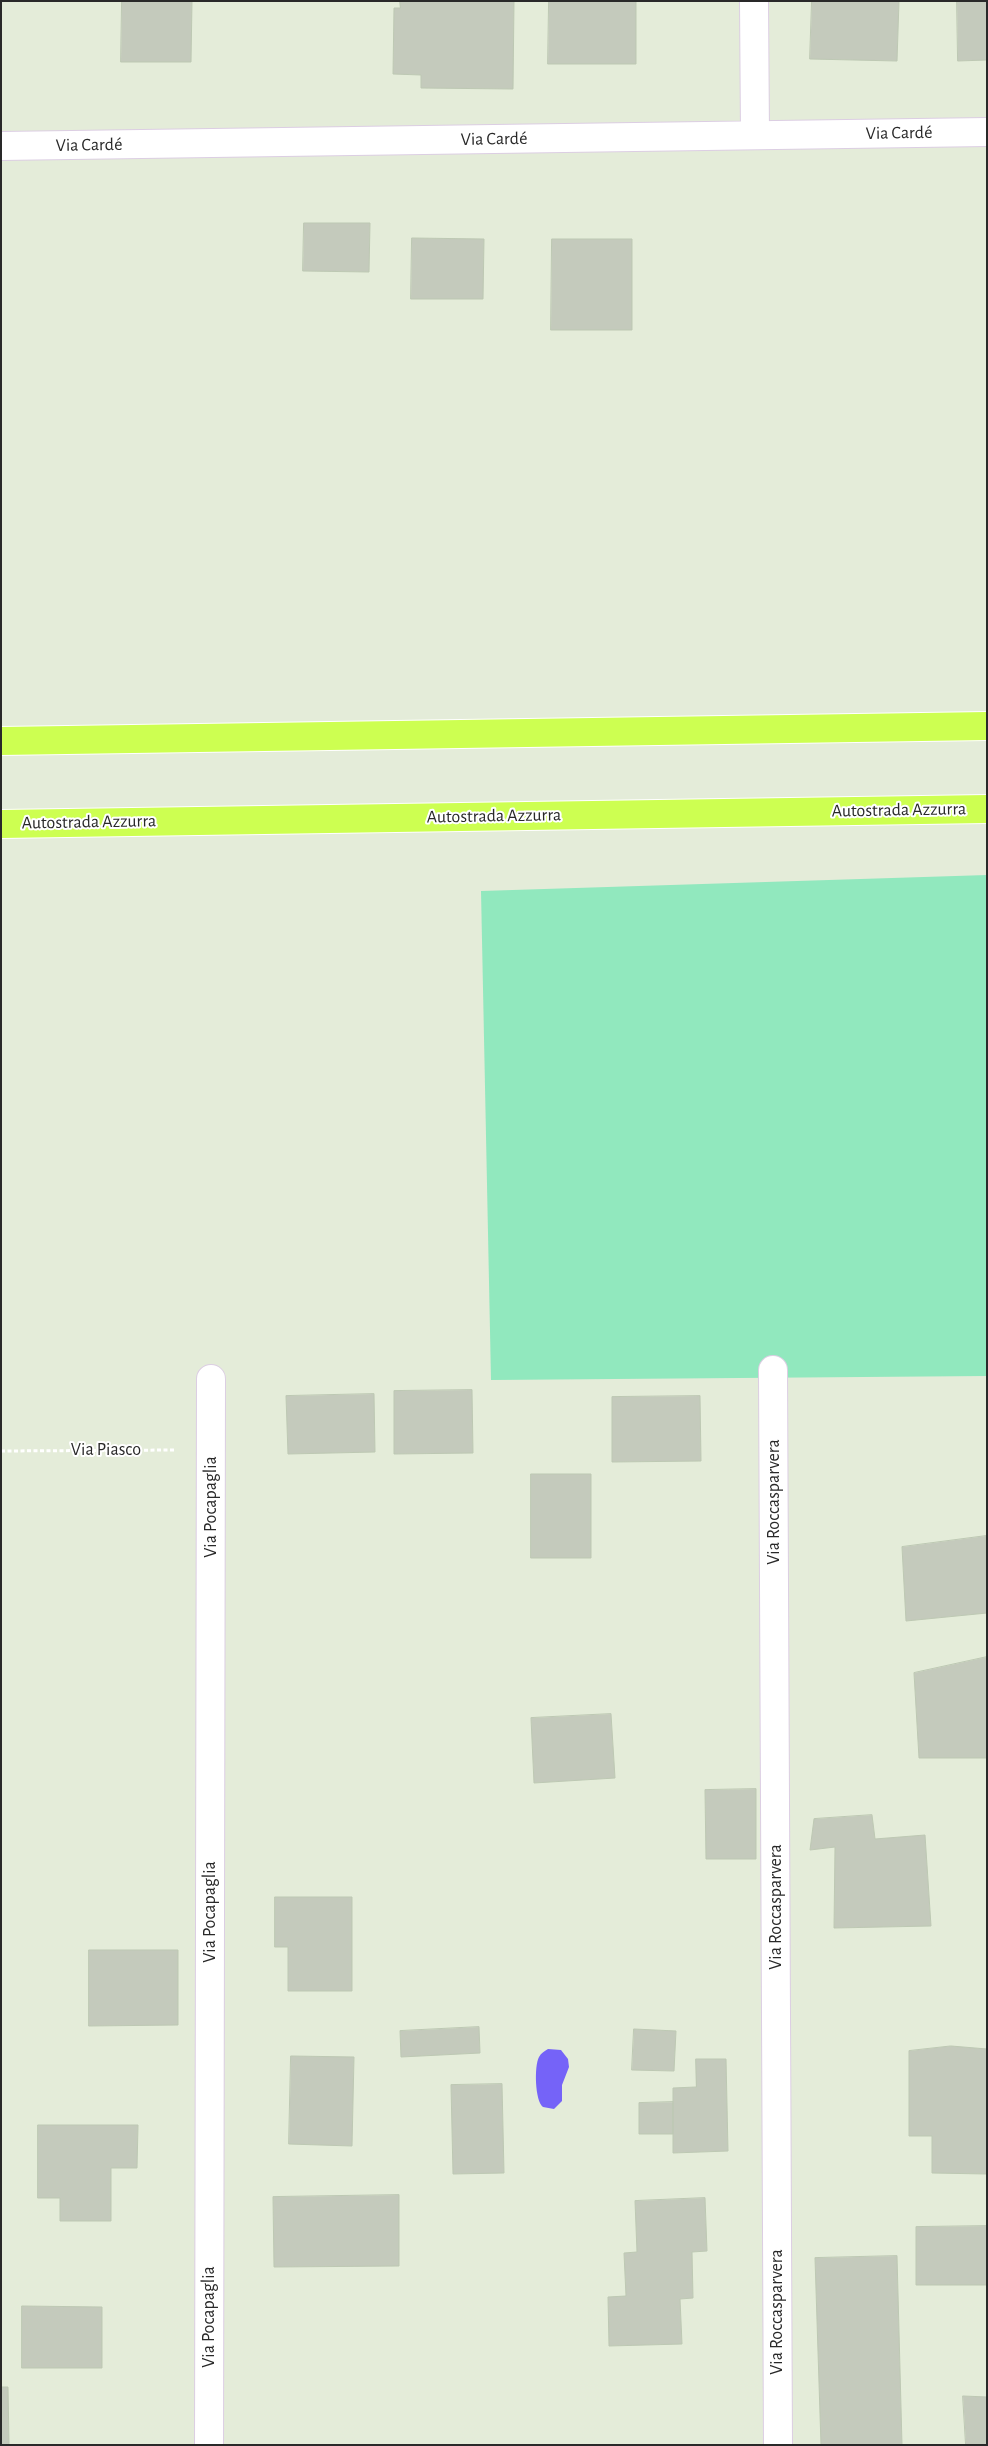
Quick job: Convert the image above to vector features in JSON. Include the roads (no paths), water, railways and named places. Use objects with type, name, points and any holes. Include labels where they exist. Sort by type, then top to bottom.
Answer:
[{"type":"highway","points":[[1,741],[987,726]]},
{"type":"highway","name":"Autostrada Azzurra","points":[[1,824],[987,808]]},
{"type":"street","points":[[754,1],[755,135]]},
{"type":"street","name":"Via Cardé","points":[[1,146],[987,132]]},
{"type":"street","name":"Via Roccasparvera","points":[[773,1370],[778,2445]]},
{"type":"street","name":"Via Pocapaglia","points":[[209,2445],[211,1379]]}]
